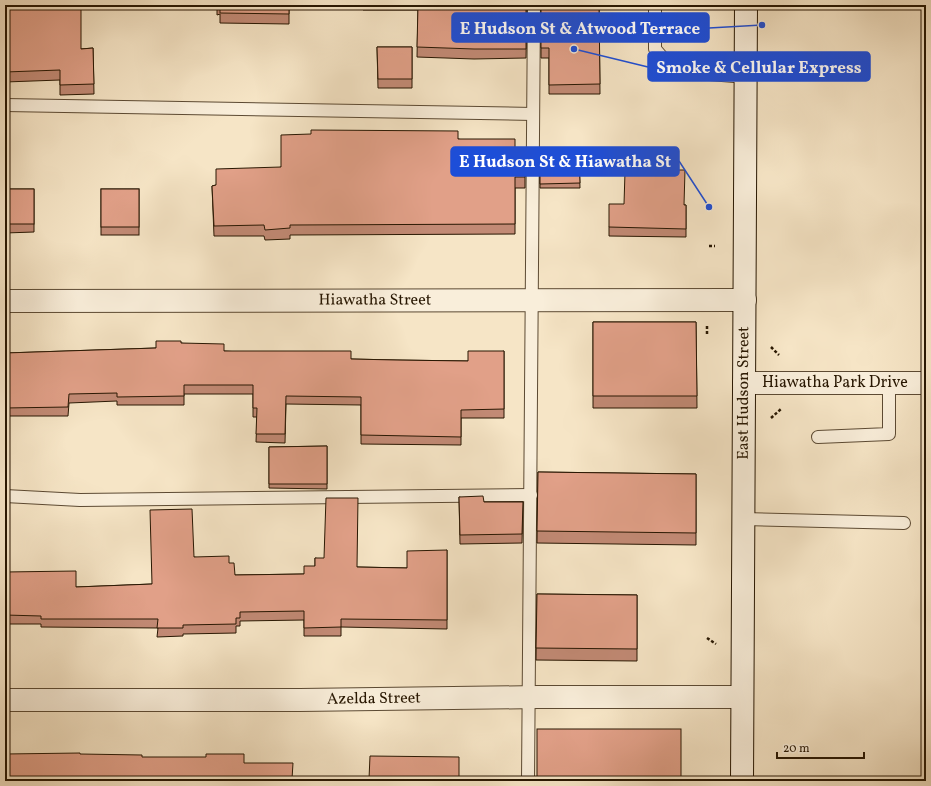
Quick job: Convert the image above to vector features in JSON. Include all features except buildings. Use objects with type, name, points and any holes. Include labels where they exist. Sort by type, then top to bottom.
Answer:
[{"type":"street","name":"East Hudson Street","points":[[742,781],[746,5]]},
{"type":"street","name":"Hiawatha Street","points":[[5,301],[745,300]]},
{"type":"street","name":"Hiawatha Park Drive","points":[[744,383],[926,383]]},
{"type":"street","name":"Azelda Street","points":[[5,700],[300,700],[529,697],[742,697]]},
{"type":"lane","points":[[528,781],[534,5]]},
{"type":"lane","points":[[655,5],[655,49],[674,71],[746,77]]},
{"type":"lane","points":[[5,105],[533,114]]},
{"type":"lane","points":[[818,437],[889,434],[889,383]]},
{"type":"lane","points":[[5,496],[88,500],[531,495]]},
{"type":"lane","points":[[743,519],[904,523]]},
{"type":"path","points":[[709,246],[715,246]]},
{"type":"path","points":[[707,326],[707,334]]},
{"type":"path","points":[[707,638],[716,644]]},
{"type":"place","name":"E Hudson St & Atwood Terrace","points":[[762,25]]},
{"type":"place","name":"Smoke & Cellular Express","points":[[574,49]]},
{"type":"place","name":"E Hudson St & Hiawatha St","points":[[709,207]]}]
